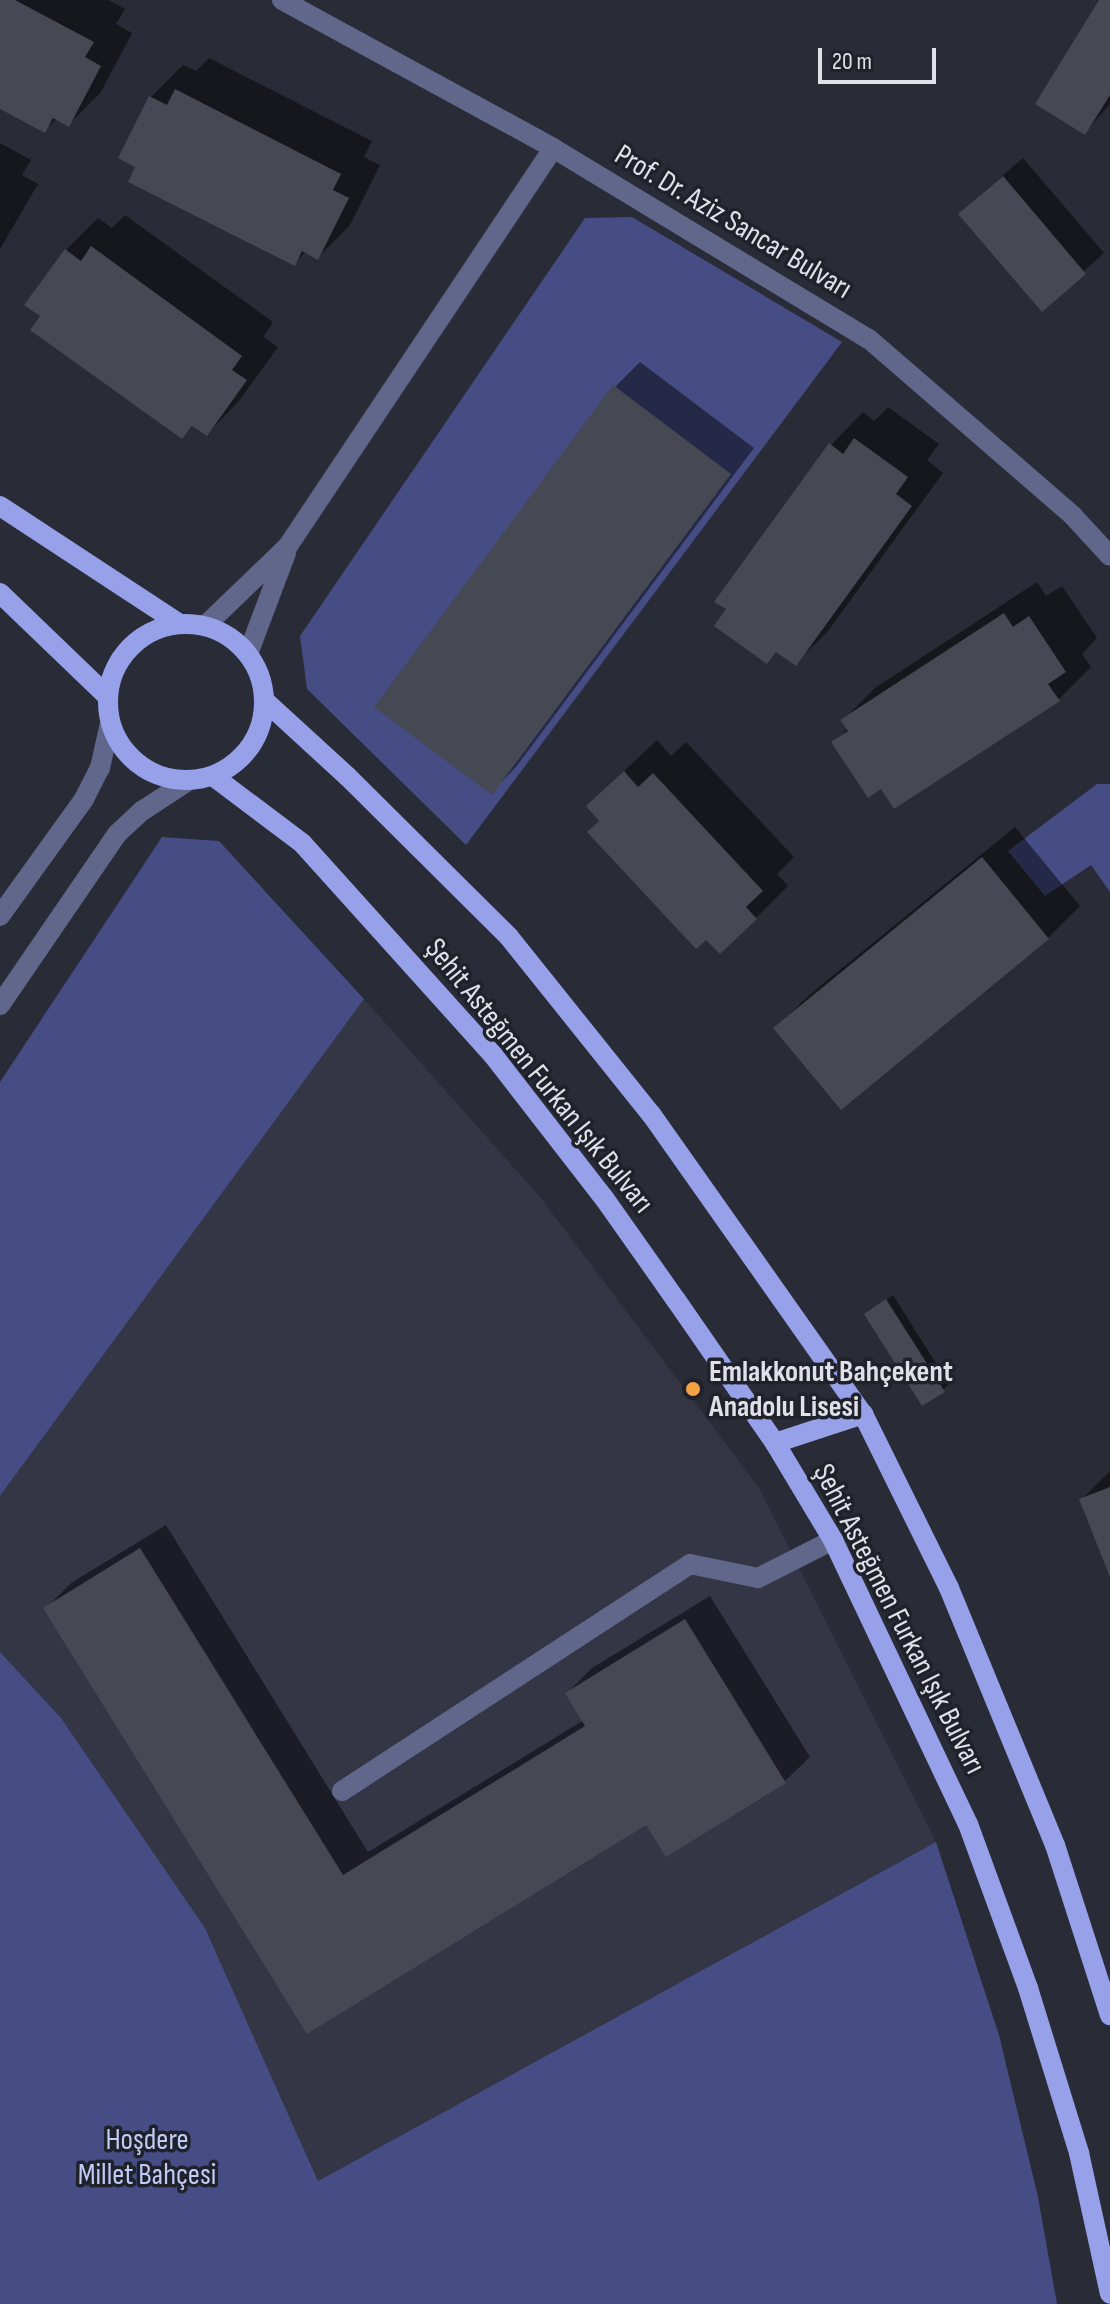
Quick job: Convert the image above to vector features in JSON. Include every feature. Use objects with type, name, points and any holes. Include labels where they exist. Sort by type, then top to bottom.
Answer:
[{"type":"main road","points":[[0,506],[178,623]]},
{"type":"main road","points":[[0,593],[107,696]]},
{"type":"main road","points":[[178,623],[205,626],[230,637],[248,654],[260,675],[264,700],[262,724],[251,746],[235,764],[213,776],[188,781],[164,778],[142,767],[122,748],[110,723],[107,696],[114,670],[129,647],[152,630],[178,623]]},
{"type":"main road","name":"Şehit Asteğmen Furkan Işık Bulvarı","points":[[264,700],[347,776],[509,937],[651,1114],[863,1414],[949,1588],[1050,1831],[1110,2015]]},
{"type":"main road","name":"Şehit Asteğmen Furkan Işık Bulvarı","points":[[213,776],[302,843],[493,1055],[604,1198],[775,1443],[833,1540],[968,1824],[1028,1988],[1079,2153],[1110,2294]]},
{"type":"main road","points":[[775,1443],[863,1414]]},
{"type":"street","name":"Prof. Dr. Aziz Sancar Bulvarı","points":[[282,0],[553,148],[869,339],[1073,516],[1110,556]]},
{"type":"street","points":[[205,626],[288,546],[553,148]]},
{"type":"street","points":[[248,654],[288,546]]},
{"type":"street","points":[[0,916],[84,799],[100,768],[110,723]]},
{"type":"street","points":[[0,1005],[117,834],[142,811],[188,781]]},
{"type":"street","points":[[342,1791],[690,1564],[758,1578],[833,1540]]},
{"type":"shaded area","points":[[364,999],[540,1197],[759,1488],[936,1842],[318,2181],[205,1928],[61,1718],[0,1652],[0,1496]]},
{"type":"green space","points":[[632,217],[842,342],[466,845],[307,689],[300,636],[585,218]]},
{"type":"green space","points":[[1097,784],[1110,784],[1110,892],[1091,865],[1045,896],[1008,851]]},
{"type":"green space","points":[[162,837],[219,841],[364,999],[0,1496],[0,1082]]},
{"type":"green space","name":"Hoşdere Millet Bahçesi","points":[[0,1652],[61,1718],[205,1928],[318,2181],[936,1842],[999,2035],[1038,2197],[1057,2304],[0,2304]]},
{"type":"building","points":[[0,0],[15,0],[94,42],[85,57],[101,66],[69,127],[53,118],[45,133],[0,109]]},
{"type":"building","points":[[1099,0],[1110,0],[1110,95],[1085,135],[1035,104]]},
{"type":"building","points":[[175,89],[341,174],[333,190],[349,198],[318,260],[302,251],[295,266],[128,182],[135,167],[118,158],[149,96],[167,105]]},
{"type":"building","points":[[1003,176],[1086,274],[1042,312],[958,214]]},
{"type":"building","points":[[91,246],[242,356],[232,370],[247,380],[207,436],[192,426],[182,439],[30,330],[40,316],[24,305],[65,249],[81,261]]},
{"type":"building","points":[[613,385],[731,474],[492,795],[374,707]]},
{"type":"building","points":[[854,438],[908,477],[896,494],[912,506],[796,666],[776,652],[767,664],[714,626],[726,609],[714,602],[829,443],[843,454]]},
{"type":"building","points":[[1004,613],[1013,627],[1029,616],[1066,672],[1048,684],[1060,701],[894,809],[881,789],[868,798],[831,742],[848,731],[840,720]]},
{"type":"building","points":[[624,771],[638,787],[653,773],[763,891],[746,907],[757,919],[720,954],[706,940],[696,949],[587,832],[599,821],[586,806]]},
{"type":"building","points":[[982,857],[1049,939],[841,1110],[773,1028]]},
{"type":"building","points":[[886,1299],[945,1392],[922,1406],[864,1314]]},
{"type":"building","points":[[1110,1487],[1110,1577],[1079,1499]]},
{"type":"building","points":[[140,1548],[343,1875],[585,1726],[565,1693],[685,1619],[786,1783],[666,1857],[646,1825],[307,2034],[43,1608]]},
{"type":"place","name":"Emlakkonut Bahçekent Anadolu Lisesi","points":[[693,1389]]}]
